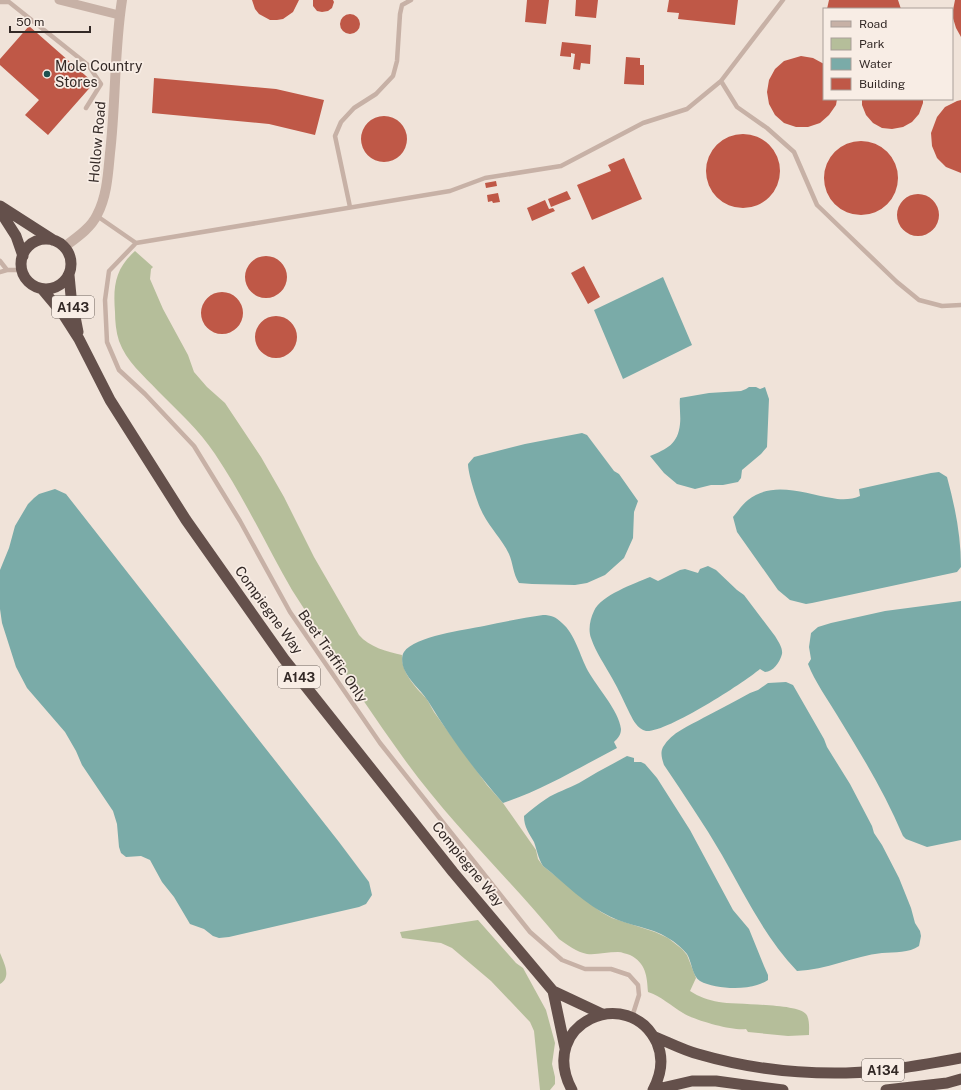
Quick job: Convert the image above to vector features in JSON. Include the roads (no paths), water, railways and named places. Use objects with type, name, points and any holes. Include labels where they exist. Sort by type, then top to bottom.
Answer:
[{"type":"highway","points":[[0,206],[64,247],[69,253],[71,268],[69,275],[64,282],[50,289],[35,287],[25,277],[22,270],[23,256],[32,244],[46,239],[53,240]]},
{"type":"highway","points":[[0,211],[16,236],[23,256]]},
{"type":"highway","name":"Compiegne Way","points":[[69,275],[71,296],[79,339]]},
{"type":"highway","name":"Compiegne Way","points":[[42,289],[63,314],[79,339],[110,400],[186,520],[284,659],[453,872],[553,991],[602,1014]]},
{"type":"highway","name":"Compiegne Way","points":[[553,991],[565,1048]]},
{"type":"highway","points":[[572,1090],[566,1078],[563,1063],[565,1048],[570,1036],[579,1026],[589,1019],[602,1014],[617,1013],[632,1017],[644,1025],[660,1048],[661,1063],[659,1077],[653,1090]]},
{"type":"highway","name":"A134","points":[[653,1036],[697,1054],[758,1067],[804,1072],[846,1073],[915,1067],[961,1058]]},
{"type":"highway","name":"A134","points":[[886,1090],[947,1083],[961,1079]]},
{"type":"highway","points":[[653,1090],[692,1081],[716,1081],[782,1090]]},
{"type":"street","points":[[59,0],[119,15]]},
{"type":"street","name":"Hollow Road","points":[[64,247],[86,229],[97,216],[106,190],[114,120],[119,15],[122,0]]},
{"type":"lane","points":[[350,207],[334,136],[342,122],[354,108],[376,94],[393,76],[397,61],[402,5],[411,0]]},
{"type":"lane","points":[[97,216],[136,243],[450,191],[485,178],[561,166],[643,123],[687,109],[721,81],[783,0]]},
{"type":"lane","points":[[0,2],[10,2],[88,65],[101,84],[86,108]]},
{"type":"lane","points":[[721,81],[737,107],[767,128],[794,152],[817,206],[919,300],[942,306],[961,306]]},
{"type":"lane","name":"Beet Traffic Only","points":[[136,243],[109,271],[105,300],[107,342],[119,370],[145,394],[194,446],[240,521],[290,612],[380,744],[530,932],[562,960],[585,969],[612,969],[629,974],[638,985],[639,994],[632,1017]]},
{"type":"lane","points":[[0,261],[7,270]]},
{"type":"lane","points":[[0,272],[7,270],[22,270]]},
{"type":"water","points":[[663,277],[692,345],[623,379],[594,310]]},
{"type":"water","points":[[749,387],[756,387],[760,389],[765,387],[769,399],[767,447],[742,470],[741,478],[738,482],[723,485],[711,485],[695,489],[677,484],[664,473],[650,456],[671,445],[677,436],[680,424],[680,398],[709,393],[741,391]]},
{"type":"water","points":[[582,433],[587,435],[614,471],[619,474],[638,501],[634,512],[633,538],[624,558],[605,575],[587,583],[575,585],[519,583],[515,576],[509,554],[481,510],[471,482],[468,464],[474,457],[525,444]]},
{"type":"water","points":[[939,472],[947,477],[957,521],[961,567],[957,572],[806,604],[790,600],[778,590],[737,532],[733,517],[748,500],[758,494],[768,491],[789,490],[835,499],[850,499],[860,496],[859,489]]},
{"type":"water","points":[[55,489],[66,494],[369,882],[372,895],[366,904],[359,907],[219,938],[213,936],[204,929],[190,924],[174,897],[162,882],[150,860],[141,856],[126,857],[121,853],[117,824],[113,811],[82,765],[65,732],[27,688],[16,667],[2,623],[0,609],[0,570],[9,548],[15,526],[28,504],[34,498],[39,494]]},
{"type":"water","points":[[708,566],[716,570],[744,595],[778,640],[782,649],[781,657],[776,666],[768,672],[760,669],[721,696],[686,716],[656,730],[645,731],[633,720],[593,643],[590,635],[590,628],[594,611],[603,600],[611,595],[650,577],[658,581],[680,570],[685,569],[698,573],[700,569]]},
{"type":"water","points":[[961,601],[961,840],[927,847],[906,839],[903,836],[872,774],[814,677],[808,664],[811,659],[809,647],[811,633],[818,627],[831,623],[885,611]]},
{"type":"water","points":[[543,615],[558,619],[567,628],[588,671],[616,715],[621,729],[618,738],[614,742],[617,748],[547,785],[503,803],[463,754],[425,697],[409,678],[403,667],[402,656],[410,646],[441,634]]},
{"type":"water","points":[[786,682],[793,685],[824,739],[827,747],[850,784],[872,826],[874,833],[899,878],[921,936],[919,946],[911,950],[871,955],[819,968],[797,971],[775,945],[765,930],[715,843],[664,765],[662,749],[676,733],[758,690],[768,683]]},
{"type":"water","points":[[627,756],[634,758],[634,762],[641,762],[645,764],[657,778],[690,830],[733,910],[749,929],[768,975],[767,981],[751,987],[728,988],[713,986],[700,981],[695,976],[687,954],[673,941],[654,931],[618,920],[602,912],[584,900],[543,866],[534,842],[526,827],[524,816],[537,805],[558,792],[579,783]]},
{"type":"place","name":"Mole Country Stores","points":[[47,74]]}]
